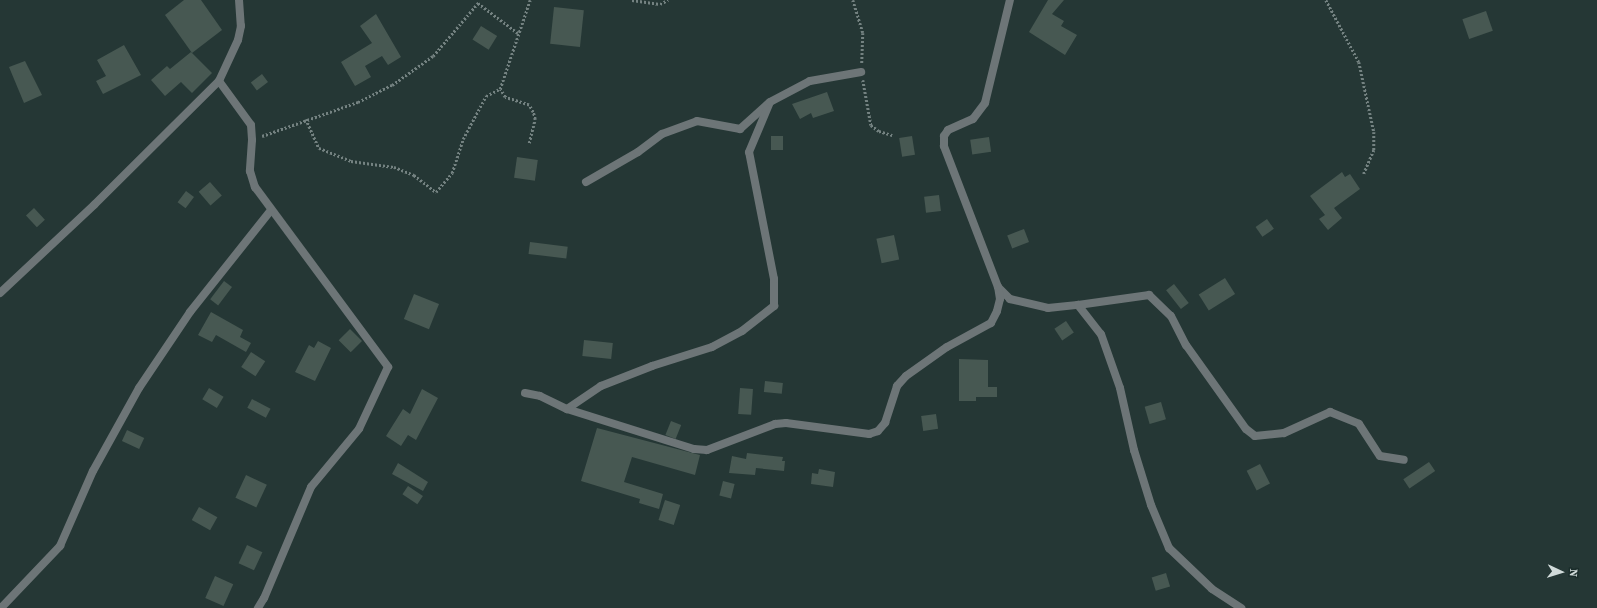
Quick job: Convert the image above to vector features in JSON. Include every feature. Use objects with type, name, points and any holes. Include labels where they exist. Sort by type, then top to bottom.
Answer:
[{"type":"street","points":[[0,293],[94,205],[219,81],[238,40],[241,26],[239,0]]},
{"type":"street","points":[[526,393],[540,396],[567,409],[694,449],[718,447],[775,424],[786,423],[870,434],[878,431],[885,423],[897,386],[906,376],[947,347],[991,323],[997,311],[1000,299],[998,287],[944,146],[944,136],[948,130],[973,119],[985,103],[1010,0]]},
{"type":"street","points":[[586,182],[638,152],[662,134],[697,121],[740,129],[770,102],[810,81],[861,72]]},
{"type":"street","points":[[219,81],[251,124],[252,140],[250,171],[255,187],[388,367],[359,429],[311,488],[264,598],[258,608]]},
{"type":"street","points":[[567,409],[601,386],[652,366],[712,347],[742,331],[774,306],[774,279],[749,152],[770,102]]},
{"type":"street","points":[[1,608],[60,546],[93,471],[139,388],[190,312],[271,210]]},
{"type":"street","points":[[998,287],[1010,299],[1048,308],[1149,295],[1171,316],[1186,346],[1246,429],[1255,436],[1284,433],[1330,412],[1359,424],[1380,456],[1404,460]]},
{"type":"street","points":[[1078,305],[1101,334],[1120,388],[1134,450],[1151,505],[1169,548],[1212,589],[1241,608]]},
{"type":"path","points":[[306,120],[319,148],[351,161],[394,167],[414,175],[436,192],[452,173],[463,139],[486,96],[500,89],[530,0]]},
{"type":"path","points":[[632,0],[660,4],[668,0]]},
{"type":"path","points":[[1326,0],[1360,62],[1374,132],[1374,150],[1364,174]]},
{"type":"path","points":[[252,140],[358,102],[392,85],[433,56],[478,3],[518,33]]},
{"type":"path","points":[[500,89],[505,97],[528,105],[533,112],[535,119],[529,143]]},
{"type":"building","points":[[184,0],[201,0],[222,30],[192,53],[165,15]]},
{"type":"building","points":[[1048,0],[1064,0],[1052,14],[1064,21],[1061,26],[1077,35],[1065,55],[1029,32]]},
{"type":"building","points":[[554,7],[584,10],[580,47],[550,44]]},
{"type":"building","points":[[1486,11],[1493,31],[1469,39],[1462,19]]},
{"type":"building","points":[[376,14],[401,57],[388,65],[382,56],[365,66],[371,77],[355,86],[341,62],[372,43],[360,26]]},
{"type":"building","points":[[481,26],[497,36],[489,50],[473,40]]},
{"type":"building","points":[[124,45],[141,75],[103,94],[96,81],[106,76],[97,60]]},
{"type":"building","points":[[191,52],[212,73],[192,93],[181,82],[165,96],[151,80],[167,66],[170,69]]},
{"type":"building","points":[[25,61],[42,95],[24,103],[9,67]]},
{"type":"building","points":[[262,74],[268,82],[257,90],[251,82]]},
{"type":"building","points":[[827,92],[834,111],[813,118],[811,113],[800,119],[792,104]]},
{"type":"building","points":[[771,136],[783,136],[783,150],[771,150]]},
{"type":"building","points":[[912,136],[915,155],[902,157],[899,138]]},
{"type":"building","points":[[989,137],[991,152],[972,154],[970,140]]},
{"type":"building","points":[[517,157],[538,160],[535,181],[514,178]]},
{"type":"building","points":[[1342,172],[1345,177],[1350,174],[1360,189],[1334,208],[1342,218],[1328,230],[1319,219],[1325,215],[1310,196]]},
{"type":"building","points":[[210,182],[222,196],[210,205],[199,192]]},
{"type":"building","points":[[186,191],[194,197],[186,208],[178,202]]},
{"type":"building","points":[[939,195],[941,211],[926,213],[924,197]]},
{"type":"building","points":[[34,208],[45,220],[37,227],[26,216]]},
{"type":"building","points":[[1267,219],[1274,229],[1262,237],[1256,227]]},
{"type":"building","points":[[1024,229],[1029,242],[1012,249],[1007,235]]},
{"type":"building","points":[[894,235],[899,259],[882,263],[876,239]]},
{"type":"building","points":[[530,242],[568,247],[566,259],[529,254]]},
{"type":"building","points":[[1225,278],[1235,294],[1209,311],[1199,294]]},
{"type":"building","points":[[224,281],[232,287],[218,305],[210,299]]},
{"type":"building","points":[[1174,284],[1189,303],[1181,309],[1166,290]]},
{"type":"building","points":[[414,294],[439,304],[429,329],[404,319]]},
{"type":"building","points":[[211,312],[243,330],[240,337],[251,343],[246,352],[216,335],[212,342],[198,335]]},
{"type":"building","points":[[1066,321],[1074,333],[1062,340],[1054,329]]},
{"type":"building","points":[[350,329],[362,341],[351,352],[339,340]]},
{"type":"building","points":[[584,340],[613,343],[611,359],[582,356]]},
{"type":"building","points":[[318,341],[331,348],[315,381],[295,372],[309,345],[314,348]]},
{"type":"building","points":[[251,352],[265,361],[255,376],[241,367]]},
{"type":"building","points":[[959,359],[988,360],[988,387],[997,387],[997,397],[976,397],[976,401],[959,401]]},
{"type":"building","points":[[765,381],[783,383],[782,394],[764,392]]},
{"type":"building","points":[[209,388],[224,397],[217,408],[202,399]]},
{"type":"building","points":[[740,388],[753,389],[751,415],[738,414]]},
{"type":"building","points":[[422,389],[438,398],[416,440],[408,435],[401,446],[386,436],[403,409],[410,414]]},
{"type":"building","points":[[252,399],[271,409],[266,418],[247,408]]},
{"type":"building","points":[[1161,402],[1166,419],[1150,424],[1145,407]]},
{"type":"building","points":[[936,414],[938,429],[923,431],[921,416]]},
{"type":"building","points":[[671,421],[681,425],[676,439],[665,435]]},
{"type":"building","points":[[597,428],[700,455],[695,475],[632,457],[624,482],[663,494],[659,509],[639,503],[640,499],[581,481]]},
{"type":"building","points":[[127,430],[144,438],[139,449],[122,441]]},
{"type":"building","points":[[747,453],[783,457],[782,461],[785,461],[784,471],[756,468],[755,475],[729,473],[732,456],[746,459]]},
{"type":"building","points":[[1429,462],[1435,471],[1409,488],[1403,479]]},
{"type":"building","points":[[398,463],[428,482],[423,491],[392,474]]},
{"type":"building","points":[[1260,464],[1270,484],[1257,490],[1247,471]]},
{"type":"building","points":[[819,469],[835,472],[833,487],[811,484],[812,473],[818,474]]},
{"type":"building","points":[[246,475],[267,485],[256,507],[235,498]]},
{"type":"building","points":[[723,481],[735,484],[731,498],[719,496]]},
{"type":"building","points":[[408,486],[423,496],[417,504],[402,494]]},
{"type":"building","points":[[665,500],[680,505],[674,525],[659,520]]},
{"type":"building","points":[[199,507],[217,517],[210,530],[192,520]]},
{"type":"building","points":[[247,545],[262,552],[254,570],[239,563]]},
{"type":"building","points":[[1166,573],[1170,586],[1156,591],[1152,577]]},
{"type":"building","points":[[215,576],[233,584],[224,606],[205,598]]}]
